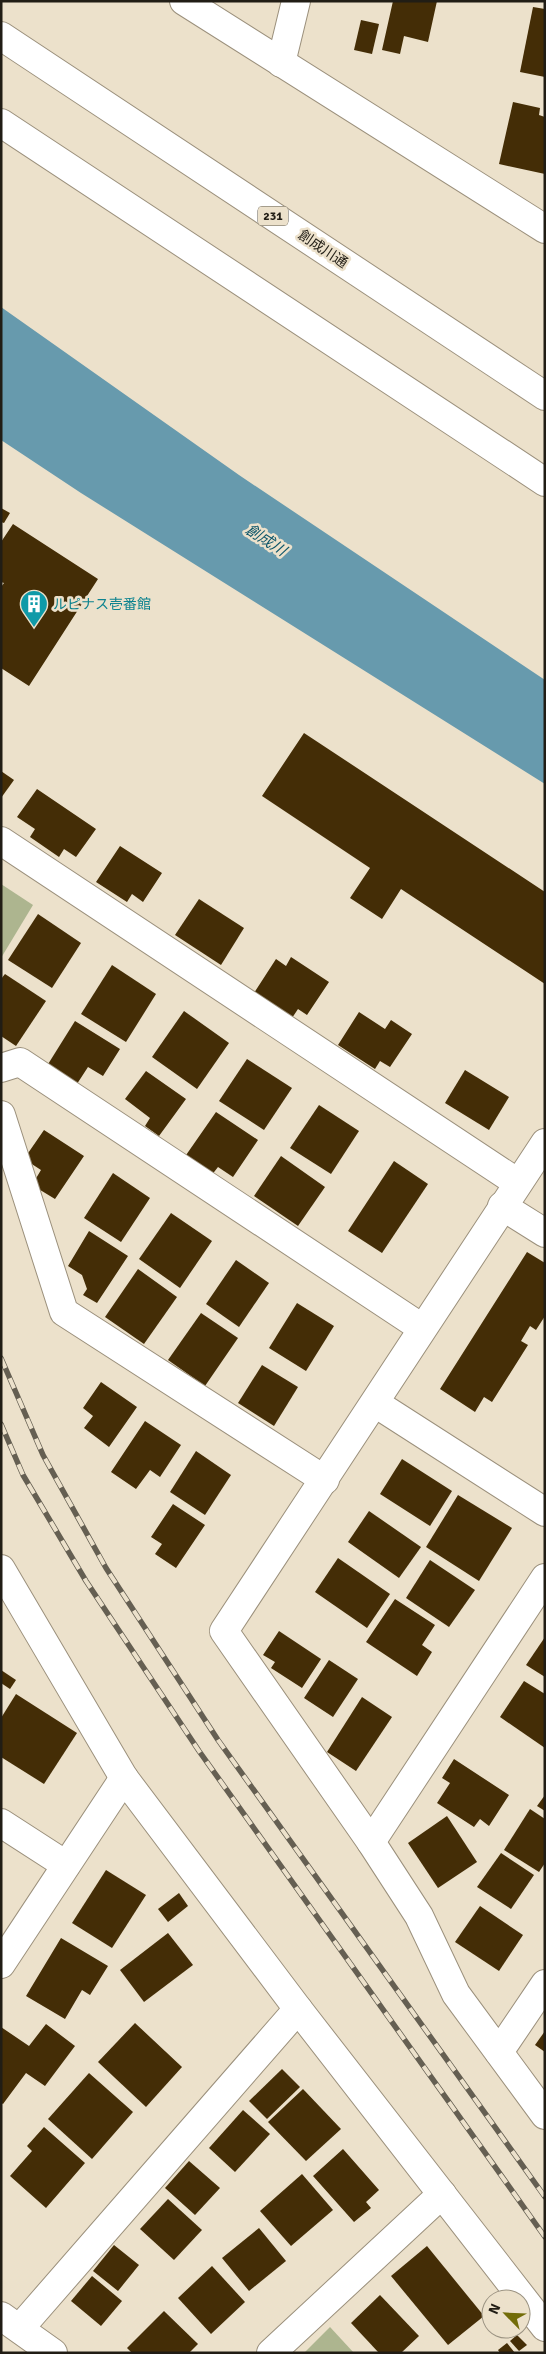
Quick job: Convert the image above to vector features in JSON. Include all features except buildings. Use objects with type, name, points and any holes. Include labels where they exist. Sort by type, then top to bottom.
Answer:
[{"type":"main road","points":[[184,1],[545,229]]},
{"type":"main road","points":[[281,62],[296,1]]},
{"type":"main road","name":"創成川通","points":[[1,36],[545,396]]},
{"type":"main road","points":[[1,123],[545,482]]},
{"type":"main road","points":[[1,841],[518,1183]]},
{"type":"main road","points":[[1,1068],[20,1062],[422,1328]]},
{"type":"main road","points":[[1,1115],[64,1312],[325,1480]]},
{"type":"main road","points":[[545,1143],[224,1631],[371,1842],[419,1916],[456,1994],[545,2115]]},
{"type":"main road","points":[[502,1206],[545,1233]]},
{"type":"main road","points":[[375,1404],[545,1512]]},
{"type":"main road","points":[[1,1569],[124,1778],[298,2009],[545,2327]]},
{"type":"main road","points":[[371,1842],[545,1578]]},
{"type":"main road","points":[[1,1964],[124,1778]]},
{"type":"main road","points":[[1,1823],[66,1865]]},
{"type":"main road","points":[[499,2052],[545,1984]]},
{"type":"main road","points":[[53,2353],[11,2322],[298,2009]]},
{"type":"main road","points":[[271,2353],[442,2194]]},
{"type":"green space","points":[[1,884],[33,905],[1,958]]},
{"type":"green space","points":[[330,2327],[354,2353],[304,2353]]},
{"type":"water","name":"創成川","points":[[1,307],[239,475],[545,680],[545,784],[81,493],[1,440]]},
{"type":"railway","points":[[1,1358],[43,1455],[106,1568],[218,1740],[545,2197]]},
{"type":"railway","points":[[1,1424],[23,1475],[86,1581],[199,1751],[545,2237]]},
{"type":"place","name":"ルピナス壱番館","points":[[34,628]]}]
